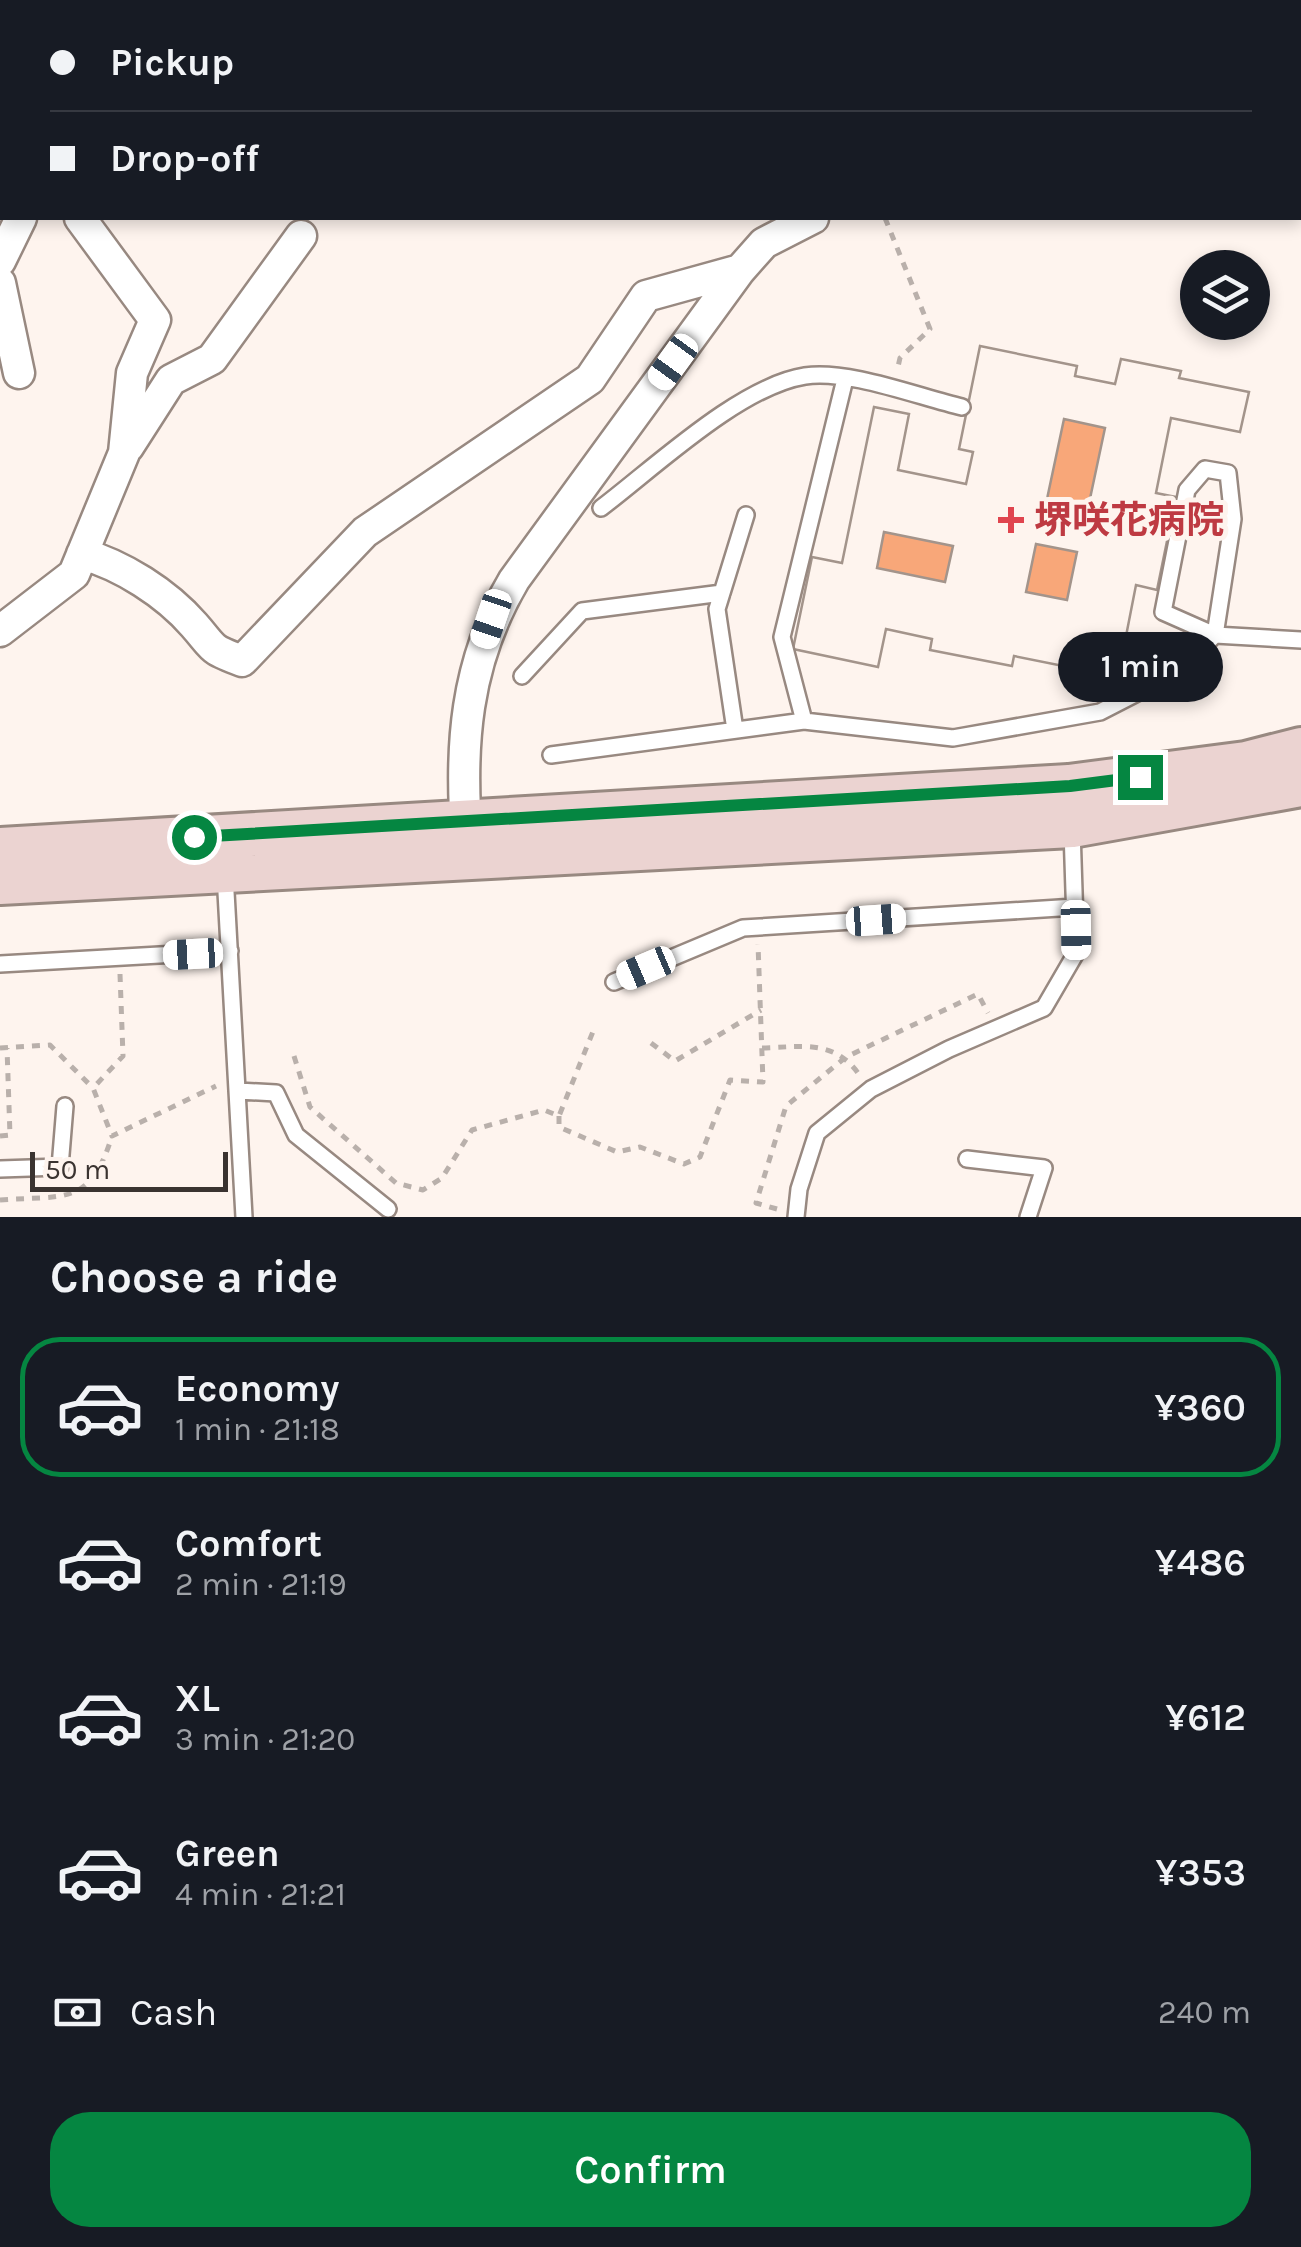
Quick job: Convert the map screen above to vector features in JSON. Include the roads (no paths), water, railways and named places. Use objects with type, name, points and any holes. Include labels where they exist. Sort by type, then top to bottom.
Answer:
[{"type":"street","points":[[0,261],[20,220]]},
{"type":"street","points":[[81,220],[155,320],[132,373],[124,454]]},
{"type":"street","points":[[466,838],[464,724],[475,665],[491,619],[514,580],[740,270],[764,243],[809,220]]},
{"type":"street","points":[[0,631],[74,574],[124,454],[171,380],[212,360],[301,236]]},
{"type":"street","points":[[82,554],[118,564],[194,624],[209,648],[242,662],[365,532],[590,378],[646,296],[740,270]]},
{"type":"street","points":[[0,283],[18,372]]},
{"type":"street","points":[[0,883],[225,870],[466,838],[1070,786],[1246,763],[1301,749]]},
{"type":"street","points":[[0,849],[1072,826],[1301,785]]},
{"type":"lane","points":[[600,508],[758,390],[807,376],[845,379],[962,407]]},
{"type":"lane","points":[[804,721],[782,637],[845,379]]},
{"type":"lane","points":[[551,755],[804,721],[953,738],[1100,712],[1174,674],[1216,635],[1233,519],[1228,472],[1204,470],[1187,490],[1163,612],[1216,635],[1301,640]]},
{"type":"lane","points":[[735,730],[718,609],[746,515]]},
{"type":"lane","points":[[522,676],[582,611],[722,594]]},
{"type":"lane","points":[[796,1217],[799,1189],[817,1134],[870,1089],[1044,1008],[1076,953],[1072,826]]},
{"type":"lane","points":[[225,870],[244,1217]]},
{"type":"lane","points":[[614,982],[743,928],[1075,908]]},
{"type":"lane","points":[[0,964],[230,951]]},
{"type":"lane","points":[[237,1083],[276,1094],[296,1136],[388,1209]]},
{"type":"lane","points":[[0,1169],[60,1167],[65,1106]]},
{"type":"lane","points":[[967,1159],[1044,1168],[1028,1217]]},
{"type":"place","name":"堺咲花病院","points":[[1011,520]]}]
